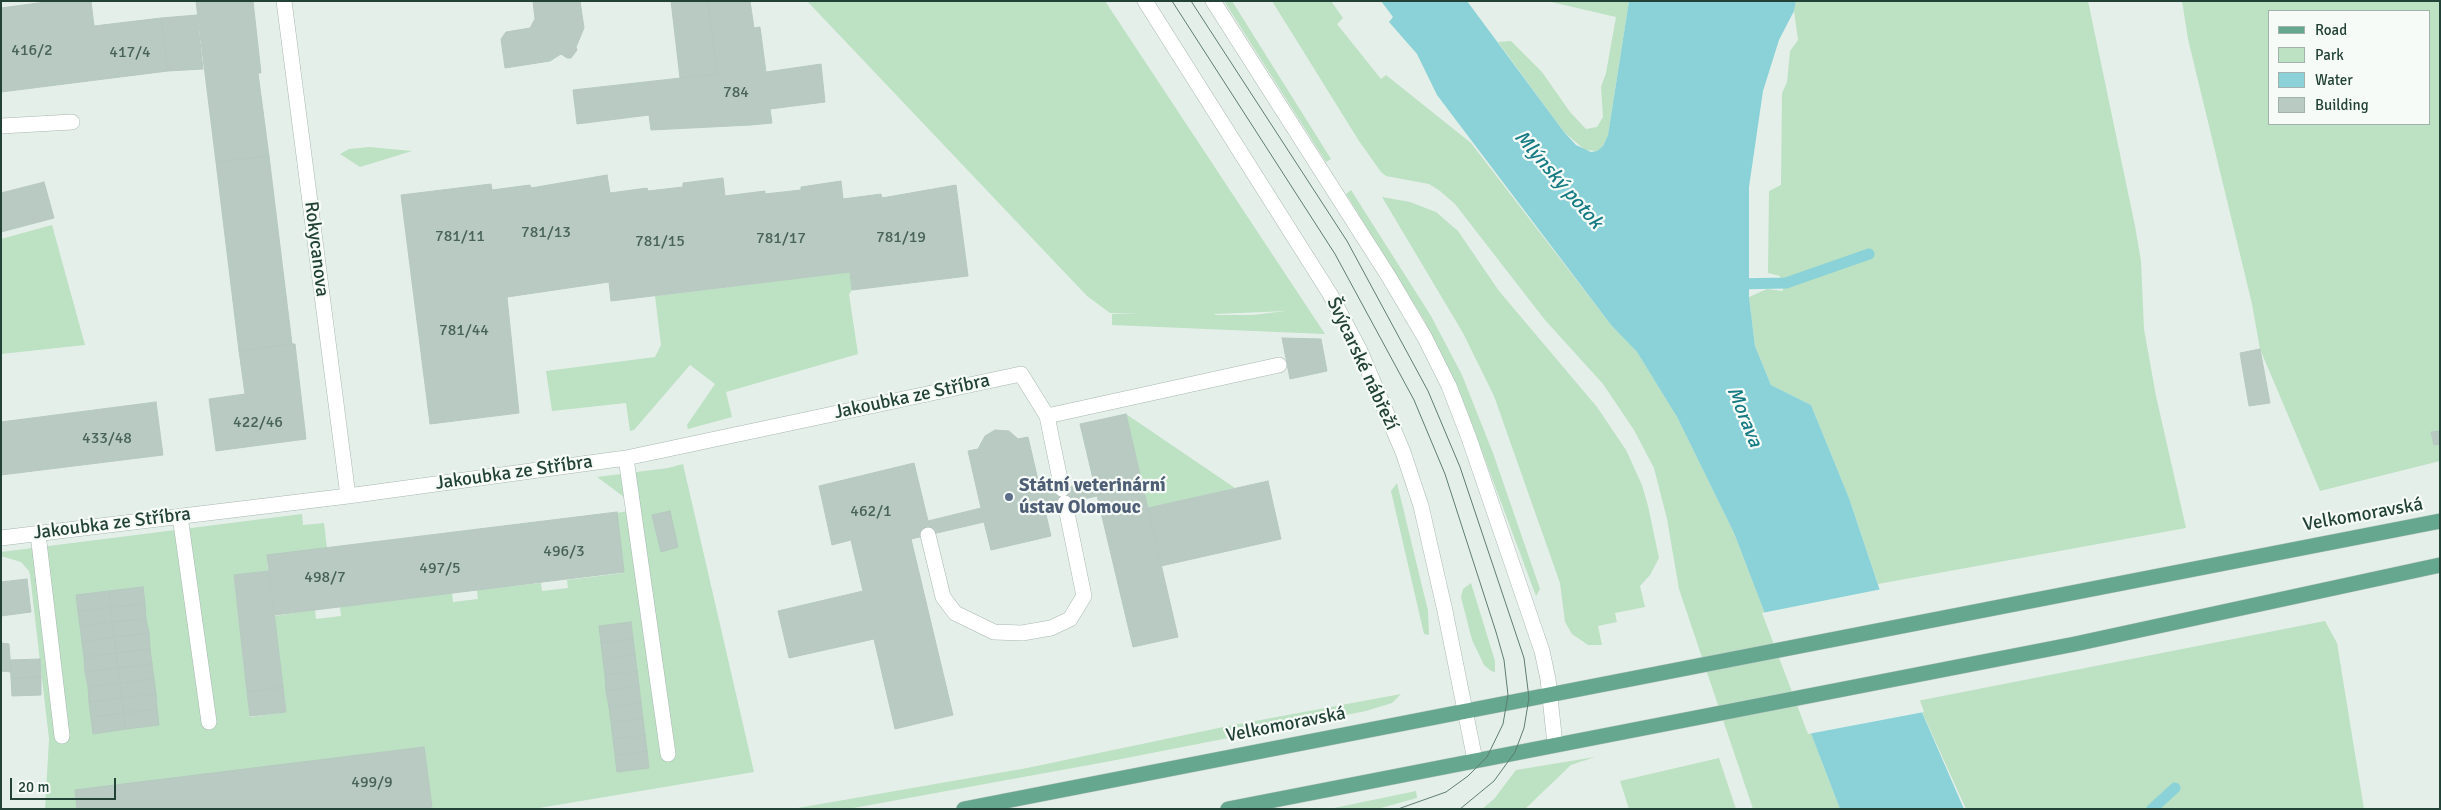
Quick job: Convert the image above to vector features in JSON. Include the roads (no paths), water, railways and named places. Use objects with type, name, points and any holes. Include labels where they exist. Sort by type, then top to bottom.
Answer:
[{"type":"main road","name":"Velkomoravská","points":[[964,809],[1550,693],[2440,521]]},
{"type":"main road","points":[[1228,809],[2066,646],[2440,565]]},
{"type":"street","name":"Rokycanova","points":[[284,1],[348,496]]},
{"type":"street","name":"Švýcarské nábřeží","points":[[1145,1],[1330,294],[1360,351],[1403,452],[1421,506],[1466,710],[1475,760]]},
{"type":"street","points":[[1212,1],[1388,277],[1438,363],[1469,438],[1542,651],[1550,693],[1555,744]]},
{"type":"street","points":[[1,126],[72,122]]},
{"type":"street","points":[[928,535],[943,597],[954,613],[994,632],[1022,633],[1051,628],[1070,619],[1084,596],[1047,416],[1279,365]]},
{"type":"street","name":"Jakoubka ze Stříbra","points":[[1,538],[348,496],[626,458],[1021,374],[1047,416]]},
{"type":"street","points":[[626,458],[668,754]]},
{"type":"street","points":[[180,516],[209,722]]},
{"type":"street","points":[[38,534],[62,736]]},
{"type":"water","points":[[1381,1],[1467,1],[1564,132],[1576,145],[1591,152],[1597,151],[1603,146],[1608,135],[1629,1],[1796,1],[1794,11],[1779,40],[1763,91],[1749,187],[1749,297],[1755,346],[1771,385],[1811,405],[1849,498],[1917,701],[1964,809],[1840,809],[1734,533],[1677,417],[1637,352],[1611,325],[1437,95],[1417,54],[1389,22],[1393,17]]},
{"type":"waterway","points":[[1735,284],[1786,283],[1869,254]]},
{"type":"waterway","points":[[2152,809],[2175,788]]},
{"type":"tram line","points":[[1172,1],[1335,254],[1414,400],[1445,474],[1504,660],[1508,695],[1503,724],[1487,757],[1468,776],[1446,792],[1398,809]]},
{"type":"tram line","points":[[1191,1],[1347,241],[1428,391],[1460,467],[1524,658],[1529,698],[1524,728],[1515,752],[1494,781],[1460,809]]},
{"type":"place","name":"Státní veterinární ústav Olomouc","points":[[1009,497]]},
{"type":"water label","name":"Mlýnský potok","points":[[1558,180]]},
{"type":"water label","name":"Morava","points":[[1744,417]]}]
